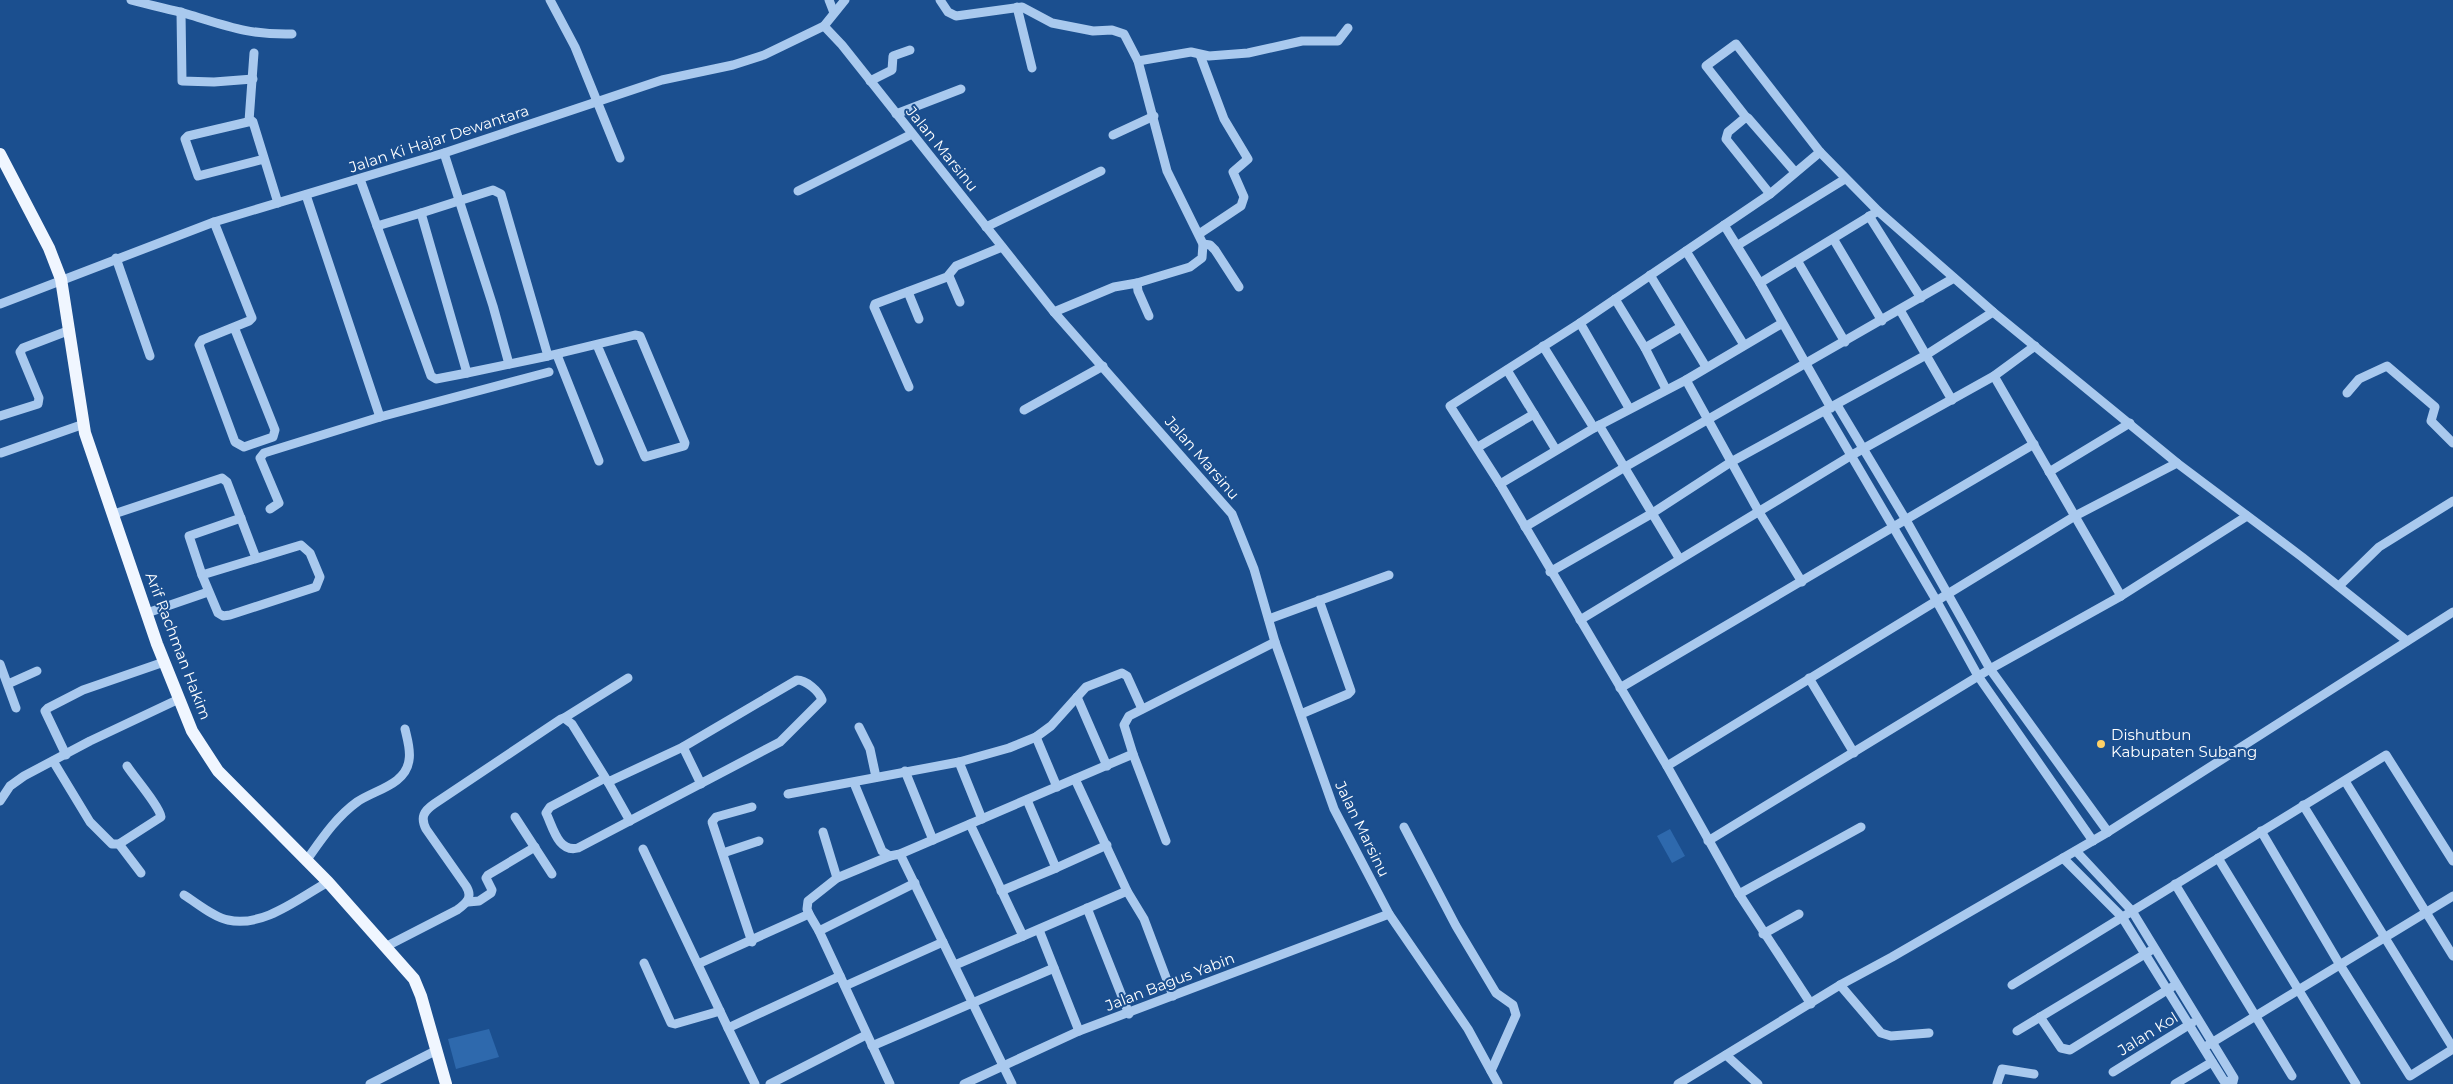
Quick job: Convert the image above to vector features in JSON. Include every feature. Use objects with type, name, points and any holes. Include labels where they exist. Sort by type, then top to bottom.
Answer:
[{"type":"main road","name":"Arif Rachman Hakim","points":[[0,154],[49,248],[62,279],[84,424],[178,699],[204,751],[218,771],[328,882],[387,946],[414,979],[446,1084]]},
{"type":"street","points":[[131,0],[181,12],[239,30],[266,35],[292,34]]},
{"type":"street","points":[[550,0],[575,47],[596,103],[602,111],[620,158]]},
{"type":"street","points":[[828,0],[834,14]]},
{"type":"street","points":[[824,26],[845,0]]},
{"type":"street","points":[[940,0],[948,12],[956,16],[1021,4],[1052,22],[1093,32],[1120,31],[1131,44],[1138,61],[1167,171],[1199,234],[1203,244],[1202,258],[1190,267],[1138,283],[1114,287],[1054,312]]},
{"type":"street","points":[[1021,4],[1032,68]]},
{"type":"street","points":[[181,12],[182,81],[214,82],[253,79]]},
{"type":"street","name":"Jalan Ki Hajar Dewantara","points":[[0,304],[214,222],[444,153],[662,80],[732,65],[764,55],[824,26]]},
{"type":"street","name":"Jalan Marsinu","points":[[824,26],[1054,312],[1224,503],[1241,532],[1275,642],[1334,809],[1389,914],[1468,1030],[1498,1084]]},
{"type":"street","points":[[1138,61],[1191,52],[1200,55],[1248,53],[1302,41],[1338,41],[1348,28]]},
{"type":"street","points":[[1795,172],[1746,117],[1706,66],[1736,44],[1820,152],[1878,211],[1993,312],[2177,463],[2339,586],[2407,641]]},
{"type":"street","points":[[870,81],[892,70],[893,56],[910,50]]},
{"type":"street","points":[[249,121],[254,54]]},
{"type":"street","points":[[1199,234],[1241,206],[1244,197],[1233,172],[1237,166],[1248,161],[1222,112],[1200,55]]},
{"type":"street","points":[[896,114],[961,90]]},
{"type":"street","points":[[1113,135],[1154,116]]},
{"type":"street","points":[[1746,117],[1728,132],[1726,139],[1770,194]]},
{"type":"street","points":[[264,160],[201,176],[195,174],[185,139],[188,136],[249,121],[253,122],[278,203]]},
{"type":"street","points":[[798,191],[912,134]]},
{"type":"street","points":[[1811,1004],[1739,894],[1667,766],[1550,572],[1500,484],[1450,406],[1580,323],[1770,194],[1820,152]]},
{"type":"street","points":[[444,153],[493,306],[509,364]]},
{"type":"street","points":[[986,227],[1101,171]]},
{"type":"street","points":[[360,179],[431,376],[436,379],[553,356],[635,335],[640,336],[685,443],[684,446],[645,457],[597,345]]},
{"type":"street","points":[[1738,245],[1845,179]]},
{"type":"street","points":[[377,226],[494,190],[501,194],[553,356],[598,461]]},
{"type":"street","points":[[306,195],[380,416]]},
{"type":"street","points":[[1760,283],[1798,262],[1878,211]]},
{"type":"street","points":[[421,212],[467,373]]},
{"type":"street","points":[[1869,216],[1921,298]]},
{"type":"street","points":[[214,222],[252,318],[202,340],[199,345],[235,442],[244,448],[273,437],[275,430],[234,327]]},
{"type":"street","points":[[1724,225],[1738,245],[1781,324],[1831,408],[1852,455],[1978,676],[2093,841]]},
{"type":"street","points":[[1834,240],[1882,321]]},
{"type":"street","points":[[1203,244],[1210,245],[1215,250],[1239,287]]},
{"type":"street","points":[[909,387],[874,307],[876,303],[949,276],[956,266],[1002,247]]},
{"type":"street","points":[[1686,251],[1744,345]]},
{"type":"street","points":[[116,258],[150,356]]},
{"type":"street","points":[[1798,262],[1845,342]]},
{"type":"street","points":[[1650,275],[1706,367]]},
{"type":"street","points":[[949,276],[960,302]]},
{"type":"street","points":[[1525,528],[1625,467],[1806,365],[1954,278]]},
{"type":"street","points":[[1138,283],[1138,291],[1149,316]]},
{"type":"street","points":[[908,292],[919,319]]},
{"type":"street","points":[[1615,299],[1645,348],[1666,389]]},
{"type":"street","points":[[1900,310],[1952,400]]},
{"type":"street","points":[[1550,572],[1651,514],[1731,462],[1926,355],[1993,312]]},
{"type":"street","points":[[1580,323],[1629,408]]},
{"type":"street","points":[[1500,484],[1596,426],[1686,380],[1781,324]]},
{"type":"street","points":[[1645,348],[1681,326]]},
{"type":"street","points":[[0,416],[38,404],[39,398],[20,352],[23,348],[70,330]]},
{"type":"street","points":[[1543,346],[1625,467],[1651,514],[1679,558]]},
{"type":"street","points":[[1580,620],[1679,558],[1852,455],[1994,376],[2034,346]]},
{"type":"street","points":[[1024,410],[1103,366]]},
{"type":"street","points":[[2347,393],[2359,379],[2386,366],[2434,407],[2431,421],[2453,443]]},
{"type":"street","points":[[1507,370],[1556,450]]},
{"type":"street","points":[[270,508],[280,504],[260,458],[262,454],[380,416],[549,372]]},
{"type":"street","points":[[1994,376],[2121,596]]},
{"type":"street","points":[[1686,380],[1759,512],[1802,582]]},
{"type":"street","points":[[1831,408],[1864,449],[1990,669],[2108,832]]},
{"type":"street","points":[[1478,447],[1534,414]]},
{"type":"street","points":[[2050,472],[2130,423]]},
{"type":"street","points":[[1,453],[84,424]]},
{"type":"street","points":[[1620,688],[2034,444]]},
{"type":"street","points":[[1667,766],[2075,516],[2177,463]]},
{"type":"street","points":[[114,514],[219,478],[227,482],[256,558]]},
{"type":"street","points":[[2339,586],[2379,548],[2453,500]]},
{"type":"street","points":[[1708,841],[1978,676],[2121,596],[2247,516]]},
{"type":"street","points":[[202,575],[256,558],[304,546],[310,553],[320,577],[319,583],[311,589],[223,616],[218,613],[208,592],[202,575],[189,536],[241,518]]},
{"type":"street","points":[[1269,619],[1388,575]]},
{"type":"street","points":[[147,612],[208,592]]},
{"type":"street","points":[[1301,714],[1351,691],[1319,600]]},
{"type":"street","points":[[1678,1084],[1840,985],[2108,832],[2453,612]]},
{"type":"street","points":[[1166,840],[1124,725],[1129,716],[1275,642]]},
{"type":"street","points":[[66,755],[45,711],[48,708],[83,690],[164,662]]},
{"type":"street","points":[[0,664],[16,708]]},
{"type":"street","points":[[8,684],[37,671]]},
{"type":"street","points":[[788,794],[959,762],[1009,748],[1036,737],[1051,726],[1077,697],[1079,692],[1086,687],[1124,674],[1127,676],[1142,709]]},
{"type":"street","points":[[468,902],[469,891],[422,822],[424,813],[434,804],[555,722],[628,678]]},
{"type":"street","points":[[1809,678],[1854,753]]},
{"type":"street","points":[[797,680],[817,691],[821,697],[822,700],[780,742],[571,850],[559,842],[546,813],[550,807],[607,780],[684,747],[797,680]]},
{"type":"street","points":[[1077,697],[1106,766]]},
{"type":"street","points":[[0,801],[10,786],[53,761],[178,699]]},
{"type":"street","points":[[564,718],[572,724],[630,821]]},
{"type":"street","points":[[859,727],[870,749],[876,777]]},
{"type":"street","points":[[306,861],[340,817],[358,801],[403,775],[409,760],[405,729]]},
{"type":"street","points":[[1036,737],[1058,787]]},
{"type":"street","points":[[684,747],[701,784]]},
{"type":"street","points":[[890,1084],[819,931],[809,914],[807,909],[808,901],[837,878],[890,856],[900,854],[1133,754]]},
{"type":"street","points":[[2012,985],[2386,755],[2453,861]]},
{"type":"street","points":[[53,761],[90,822],[112,844],[119,844],[161,817],[160,811],[141,788],[127,766]]},
{"type":"street","points":[[959,762],[982,819]]},
{"type":"street","points":[[905,771],[933,840]]},
{"type":"street","points":[[1075,780],[1128,891],[1144,919],[1173,996]]},
{"type":"street","points":[[2345,780],[2453,956]]},
{"type":"street","points":[[854,783],[882,851],[890,856]]},
{"type":"street","points":[[1027,800],[1056,868]]},
{"type":"street","points":[[2261,831],[2340,965],[2410,1076],[2453,1048],[2303,805]]},
{"type":"street","points":[[752,807],[716,817],[712,820],[752,942]]},
{"type":"street","points":[[515,817],[552,874]]},
{"type":"street","points":[[970,824],[1023,936]]},
{"type":"street","points":[[1404,827],[1456,926],[1496,993],[1513,1004],[1516,1010],[1516,1015],[1491,1072]]},
{"type":"street","points":[[1739,894],[1861,827]]},
{"type":"street","points":[[823,832],[837,878]]},
{"type":"street","points":[[723,853],[759,841]]},
{"type":"street","points":[[119,844],[141,873]]},
{"type":"street","points":[[1001,891],[1107,845]]},
{"type":"street","points":[[387,946],[468,902],[479,901],[491,893],[492,887],[486,878],[488,875],[535,847]]},
{"type":"street","points":[[644,849],[755,1084]]},
{"type":"street","points":[[2063,858],[2122,917],[2188,1025],[2207,1046],[2234,1078],[2232,1082],[2224,1081],[2212,1062],[2207,1046],[2197,1020],[2132,911],[2076,851]]},
{"type":"street","points":[[900,854],[1012,1084]]},
{"type":"street","points":[[2218,858],[2356,1084]]},
{"type":"street","points":[[184,895],[227,920],[251,921],[265,917],[328,882]]},
{"type":"street","points":[[819,931],[915,883]]},
{"type":"street","points":[[2175,884],[2292,1076]]},
{"type":"street","points":[[955,965],[1128,891]]},
{"type":"street","points":[[2207,1046],[2453,896]]},
{"type":"street","points":[[1087,908],[1129,1014]]},
{"type":"street","points":[[698,964],[752,942],[809,914]]},
{"type":"street","name":"Jalan Bagus Yabin","points":[[964,1084],[1079,1031],[1129,1014],[1389,914]]},
{"type":"street","points":[[1764,934],[1798,914]]},
{"type":"street","points":[[1039,930],[1079,1031]]},
{"type":"street","points":[[845,986],[943,942]]},
{"type":"street","points":[[2017,1031],[2154,949]]},
{"type":"street","points":[[644,963],[671,1023],[675,1024],[720,1011]]},
{"type":"street","points":[[872,1046],[1054,968]]},
{"type":"street","points":[[728,1028],[840,976]]},
{"type":"street","points":[[2040,1017],[2061,1048],[2070,1050],[2176,984]]},
{"type":"street","points":[[1840,985],[1872,1025],[1881,1033],[1891,1036],[1928,1033]]},
{"type":"street","name":"Jalan Kol","points":[[2113,1072],[2197,1020]]},
{"type":"street","points":[[770,1084],[866,1035]]},
{"type":"street","points":[[370,1084],[437,1050]]},
{"type":"street","points":[[1726,1055],[1758,1084]]},
{"type":"street","points":[[2175,1084],[2212,1062]]},
{"type":"street","points":[[1997,1084],[2002,1069],[2034,1074]]},
{"type":"shaded area","points":[[1670,829],[1685,856],[1672,863],[1657,836]]},
{"type":"shaded area","points":[[489,1029],[499,1057],[456,1069],[448,1039]]},
{"type":"place","name":"Dishutbun Kabupaten Subang","points":[[2101,744]]}]
